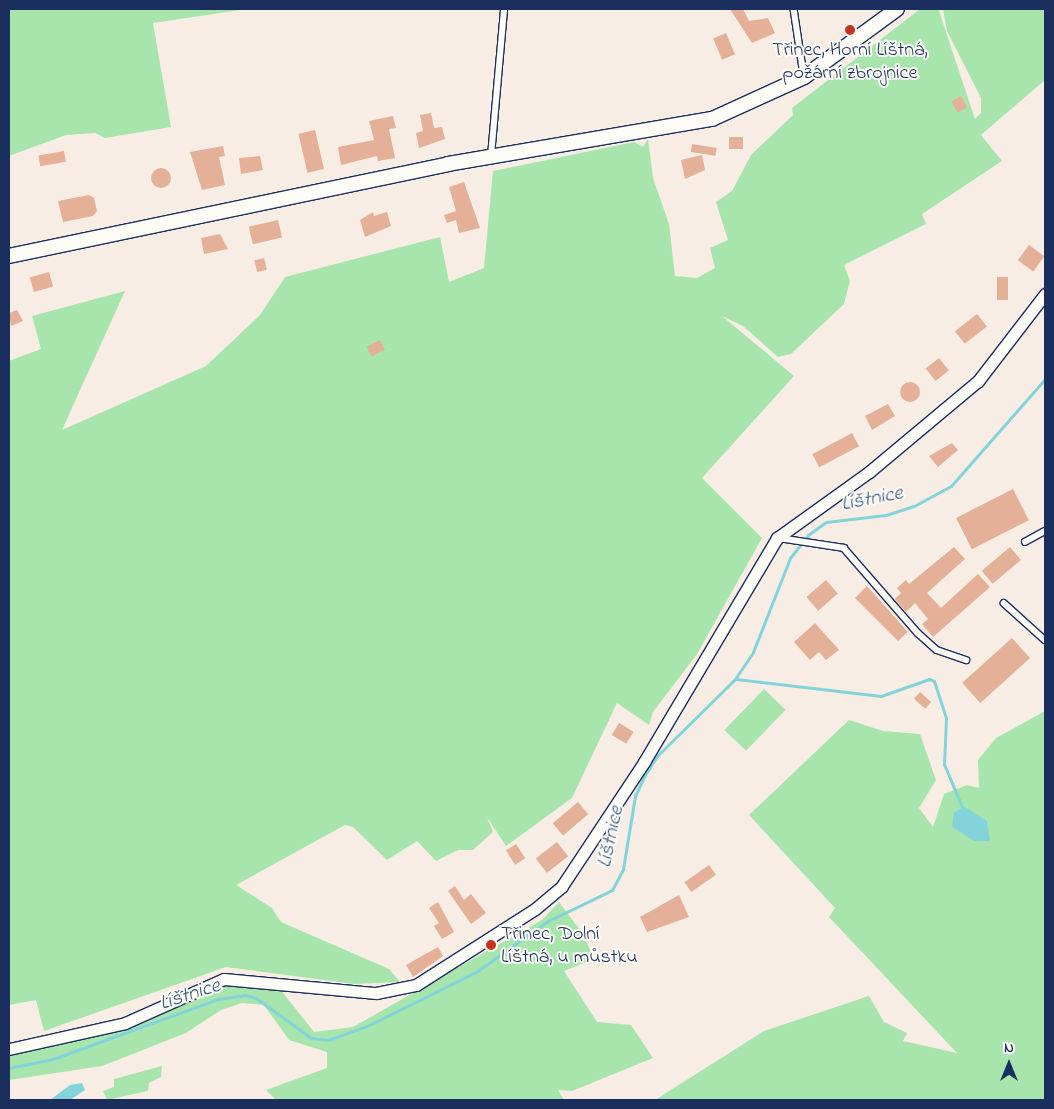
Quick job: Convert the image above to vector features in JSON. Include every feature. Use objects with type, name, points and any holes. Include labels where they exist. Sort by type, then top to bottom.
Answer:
[{"type":"street","points":[[9,256],[491,156],[712,119],[804,77],[897,9]]},
{"type":"street","points":[[9,1049],[126,1023],[224,979],[376,993],[397,990],[416,985],[497,936],[562,886],[644,762],[778,538],[870,472],[958,399],[1007,348],[1045,294]]},
{"type":"lane","points":[[491,156],[504,9]]},
{"type":"lane","points":[[794,9],[804,77]]},
{"type":"lane","points":[[1025,542],[1045,531]]},
{"type":"lane","points":[[778,538],[844,548],[918,633],[936,650],[966,660]]},
{"type":"lane","points":[[1004,603],[1045,640]]},
{"type":"green space","points":[[9,9],[247,9],[153,23],[171,127],[105,138],[95,133],[66,135],[9,156]]},
{"type":"green space","points":[[920,9],[941,9],[939,11],[975,119],[981,113],[981,98],[947,31],[943,9],[1045,9],[1045,80],[981,135],[1002,161],[922,214],[926,224],[844,265],[850,281],[844,304],[791,354],[778,357],[743,326],[722,316],[794,376],[702,478],[762,538],[697,654],[653,712],[649,725],[617,703],[572,798],[506,846],[487,817],[493,832],[473,850],[458,850],[436,861],[417,841],[387,860],[353,827],[345,825],[236,885],[272,908],[281,922],[389,969],[400,982],[354,984],[226,967],[44,1031],[36,1000],[9,1005],[9,361],[41,349],[32,316],[125,291],[62,430],[206,366],[260,315],[285,277],[440,237],[449,282],[484,268],[493,171],[634,142],[643,147],[648,139],[653,178],[669,224],[675,276],[697,278],[715,268],[710,248],[728,240],[716,202],[732,191],[751,155],[793,115],[792,108]]},
{"type":"green space","points":[[764,689],[786,710],[746,751],[724,730]]},
{"type":"green space","points":[[1045,711],[1045,1100],[655,1100],[764,1031],[869,996],[884,1022],[907,1033],[903,1041],[957,1053],[829,917],[835,908],[749,815],[849,720],[883,731],[920,734],[936,780],[919,808],[933,827],[944,794],[967,785],[979,788],[978,760],[996,738]]},
{"type":"green space","points":[[559,902],[583,934],[594,959],[564,971],[597,1022],[631,1025],[653,1058],[572,1091],[558,1090],[564,1100],[276,1100],[266,1090],[327,1068],[327,1052],[289,1040],[264,1005],[242,1003],[221,1010],[186,1033],[102,1066],[9,1080],[9,1056],[129,1027],[220,985],[280,989],[314,1032],[353,1027],[542,920]]},
{"type":"green space","points":[[162,1066],[161,1077],[149,1083],[148,1091],[107,1100],[103,1091],[114,1087],[114,1079]]},
{"type":"water","points":[[965,807],[987,821],[990,841],[974,841],[952,827],[954,812]]},
{"type":"water","points":[[82,1083],[85,1090],[70,1100],[50,1100],[70,1085]]},
{"type":"building","points":[[730,9],[743,9],[749,21],[768,18],[775,33],[752,43]]},
{"type":"building","points":[[726,33],[735,54],[722,60],[713,38]]},
{"type":"building","points":[[961,96],[967,107],[958,113],[951,101]]},
{"type":"building","points":[[431,113],[434,128],[442,127],[445,139],[419,148],[416,133],[423,131],[420,115]]},
{"type":"building","points":[[393,116],[396,128],[389,129],[395,158],[378,161],[377,156],[341,165],[338,147],[374,140],[369,121]]},
{"type":"building","points":[[315,130],[324,169],[307,173],[298,134]]},
{"type":"building","points":[[729,137],[743,137],[743,149],[729,149]]},
{"type":"building","points":[[692,144],[717,148],[715,156],[691,152]]},
{"type":"building","points":[[223,146],[225,156],[219,157],[225,185],[202,190],[190,152]]},
{"type":"building","points":[[64,151],[66,162],[40,166],[38,156]]},
{"type":"building","points":[[702,155],[705,170],[685,179],[681,160]]},
{"type":"building","points":[[260,156],[263,170],[241,174],[239,158]]},
{"type":"building","points":[[161,168],[168,171],[171,178],[168,185],[161,188],[154,185],[151,178],[154,171]]},
{"type":"building","points":[[464,182],[480,228],[459,233],[456,220],[447,223],[444,215],[456,211],[449,187]]},
{"type":"building","points":[[89,195],[94,198],[97,211],[93,216],[63,222],[58,201]]},
{"type":"building","points":[[373,212],[374,216],[387,212],[391,226],[365,237],[360,220]]},
{"type":"building","points":[[278,220],[282,238],[253,244],[249,227]]},
{"type":"building","points":[[220,234],[228,249],[204,254],[201,238]]},
{"type":"building","points":[[1029,245],[1044,256],[1033,272],[1018,260]]},
{"type":"building","points":[[264,258],[267,270],[257,272],[254,260]]},
{"type":"building","points":[[49,272],[53,286],[34,292],[30,278]]},
{"type":"building","points":[[997,277],[1008,277],[1008,300],[997,300]]},
{"type":"building","points":[[17,310],[23,321],[11,326],[9,313]]},
{"type":"building","points":[[977,314],[987,327],[965,344],[955,331]]},
{"type":"building","points":[[380,340],[385,350],[372,357],[367,347]]},
{"type":"building","points":[[939,358],[949,371],[935,381],[926,368]]},
{"type":"building","points":[[910,382],[917,385],[920,392],[917,399],[910,402],[903,399],[900,392],[903,385]]},
{"type":"building","points":[[888,404],[895,416],[872,430],[865,416]]},
{"type":"building","points":[[852,433],[859,446],[819,467],[812,454]]},
{"type":"building","points":[[952,443],[958,450],[938,467],[929,456]]},
{"type":"building","points":[[1013,489],[1029,520],[972,549],[956,518]]},
{"type":"building","points":[[954,547],[965,559],[927,593],[941,608],[978,574],[990,587],[933,637],[922,624],[928,619],[915,603],[906,612],[895,599],[901,593],[897,588],[906,580],[909,584]]},
{"type":"building","points":[[1010,547],[1021,560],[993,584],[982,571]]},
{"type":"building","points":[[826,580],[838,594],[818,611],[806,597]]},
{"type":"building","points":[[867,586],[908,632],[898,641],[855,598]]},
{"type":"building","points":[[815,623],[839,650],[826,660],[819,652],[810,660],[794,642]]},
{"type":"building","points":[[1012,638],[1030,658],[980,703],[962,683]]},
{"type":"building","points":[[920,692],[931,702],[925,709],[914,699]]},
{"type":"building","points":[[619,723],[634,732],[626,744],[612,735]]},
{"type":"building","points":[[578,802],[588,814],[563,835],[553,823]]},
{"type":"building","points":[[557,842],[568,856],[547,873],[536,859]]},
{"type":"building","points":[[516,844],[525,858],[515,865],[506,851]]},
{"type":"building","points":[[709,865],[716,875],[691,892],[684,882]]},
{"type":"building","points":[[455,886],[464,900],[471,894],[486,913],[471,924],[448,891]]},
{"type":"building","points":[[679,895],[689,917],[647,932],[640,917]]},
{"type":"building","points":[[438,902],[454,932],[442,939],[434,926],[439,923],[429,908]]},
{"type":"building","points":[[438,947],[443,956],[413,977],[406,965]]},
{"type":"waterway","name":"Líštnice","points":[[9,1068],[53,1059],[218,999],[245,995],[256,998],[311,1038],[328,1040],[367,1026],[476,972],[548,921],[612,890],[623,869],[635,796],[645,775],[657,756],[735,679],[753,652],[790,558],[808,535],[826,522],[886,515],[914,506],[951,486],[1045,379]]},
{"type":"waterway","points":[[736,679],[881,696],[929,679],[934,681],[946,718],[944,764],[962,807]]},
{"type":"place","name":"Třinec, Horní Líštná, požární zbrojnice","points":[[850,30]]},
{"type":"place","name":"Třinec, Dolní Líštná, u můstku","points":[[491,945]]}]
